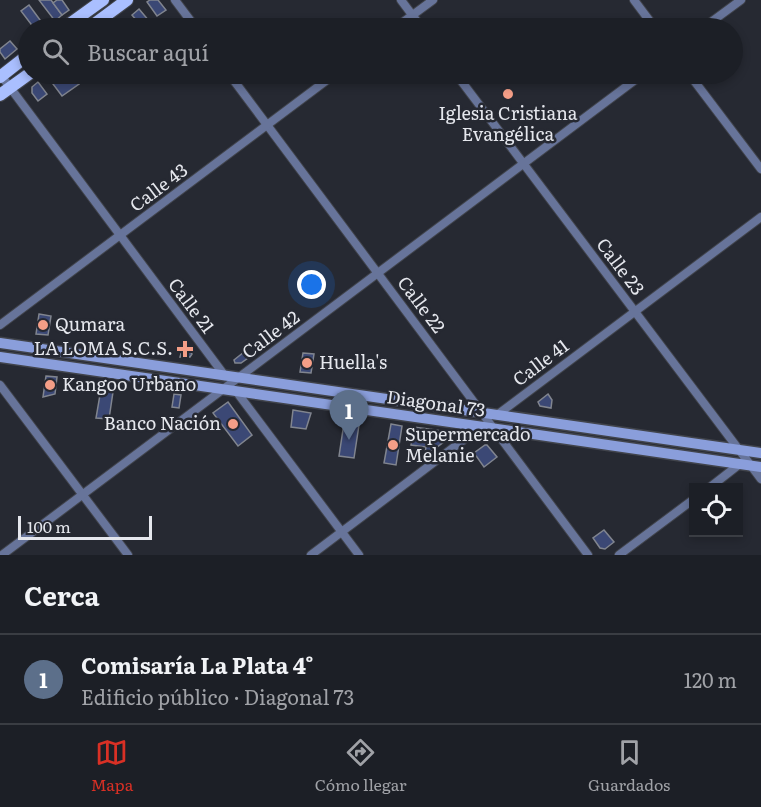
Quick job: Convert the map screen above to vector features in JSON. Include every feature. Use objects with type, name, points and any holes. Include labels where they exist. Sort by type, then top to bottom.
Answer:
[{"type":"main road","points":[[78,18],[103,0]]},
{"type":"main road","points":[[103,18],[127,0]]},
{"type":"main road","points":[[0,76],[18,62]]},
{"type":"main road","points":[[5,91],[18,82]]},
{"type":"main road","name":"Diagonal 73","points":[[0,343],[231,384],[750,464]]},
{"type":"main road","name":"Diagonal 73","points":[[0,357],[231,384]]},
{"type":"main road","name":"Diagonal 73","points":[[486,422],[498,415],[759,451]]},
{"type":"street","points":[[175,0],[188,18]]},
{"type":"street","points":[[401,0],[412,16]]},
{"type":"street","points":[[409,18],[433,0]]},
{"type":"street","points":[[633,0],[647,18]]},
{"type":"street","points":[[717,18],[741,0]]},
{"type":"street","name":"Calle 21","points":[[0,76],[5,91],[120,236],[359,555]]},
{"type":"street","name":"Calle 22","points":[[237,84],[486,422],[588,555]]},
{"type":"street","name":"Calle 43","points":[[0,325],[321,84]]},
{"type":"street","name":"Calle 23","points":[[464,84],[761,479]]},
{"type":"street","name":"Calle 42","points":[[2,555],[630,84]]},
{"type":"street","points":[[697,84],[761,169]]},
{"type":"street","name":"Calle 41","points":[[498,415],[761,217]]},
{"type":"street","points":[[0,385],[128,555]]},
{"type":"street","points":[[311,555],[486,422]]},
{"type":"street","points":[[718,483],[750,464],[759,451]]},
{"type":"street","points":[[619,555],[689,502]]},
{"type":"building","points":[[39,0],[51,0],[62,15],[53,18]]},
{"type":"building","points":[[62,0],[69,10],[62,15],[53,3]]},
{"type":"building","points":[[158,0],[166,10],[157,16],[147,2]]},
{"type":"building","points":[[29,5],[39,18],[26,18],[21,11]]},
{"type":"building","points":[[139,9],[147,18],[135,18],[132,15]]},
{"type":"building","points":[[10,41],[17,49],[5,59],[0,49]]},
{"type":"building","points":[[40,84],[47,94],[38,101],[32,93],[32,87]]},
{"type":"building","points":[[53,84],[79,84],[62,96]]},
{"type":"building","name":"Qumara","points":[[39,314],[51,316],[48,335],[36,334]]},
{"type":"building","name":"LA LOMA S.C.S.","points":[[184,344],[192,354],[190,357],[180,357]]},
{"type":"building","points":[[244,352],[248,358],[241,363],[235,363],[234,360]]},
{"type":"building","name":"Huella's","points":[[303,353],[314,354],[311,373],[300,372]]},
{"type":"building","name":"Kangoo Urbano","points":[[46,376],[57,377],[55,394],[43,397]]},
{"type":"building","points":[[102,383],[114,385],[109,419],[96,418]]},
{"type":"building","points":[[174,394],[181,395],[179,408],[172,407]]},
{"type":"building","points":[[548,394],[552,400],[551,408],[540,406],[538,402]]},
{"type":"building","name":"Banco Nación","points":[[228,402],[252,435],[238,446],[213,413]]},
{"type":"building","points":[[293,410],[311,413],[306,429],[291,427]]},
{"type":"building","points":[[344,423],[359,425],[354,458],[339,456]]},
{"type":"building","name":"Supermercado Melanie","points":[[391,424],[402,426],[396,465],[384,463]]},
{"type":"building","points":[[413,427],[428,429],[426,447],[411,445]]},
{"type":"building","points":[[428,429],[436,430],[433,450],[425,455]]},
{"type":"building","points":[[436,430],[451,433],[452,436],[433,450]]},
{"type":"building","points":[[485,445],[497,457],[484,467],[474,453]]},
{"type":"building","points":[[604,530],[614,542],[605,549],[600,548],[593,538]]},
{"type":"place","name":"Iglesia Cristiana Evangélica","points":[[508,94]]},
{"type":"place","name":"Qumara","points":[[43,325]]},
{"type":"place","name":"LA LOMA S.C.S.","points":[[185,349]]},
{"type":"place","name":"Huella's","points":[[307,363]]},
{"type":"place","name":"Kangoo Urbano","points":[[50,385]]},
{"type":"place","name":"Banco Nación","points":[[233,424]]},
{"type":"place","name":"Comisaría La Plata 4°","points":[[349,440]]},
{"type":"place","name":"Supermercado Melanie","points":[[393,445]]}]
